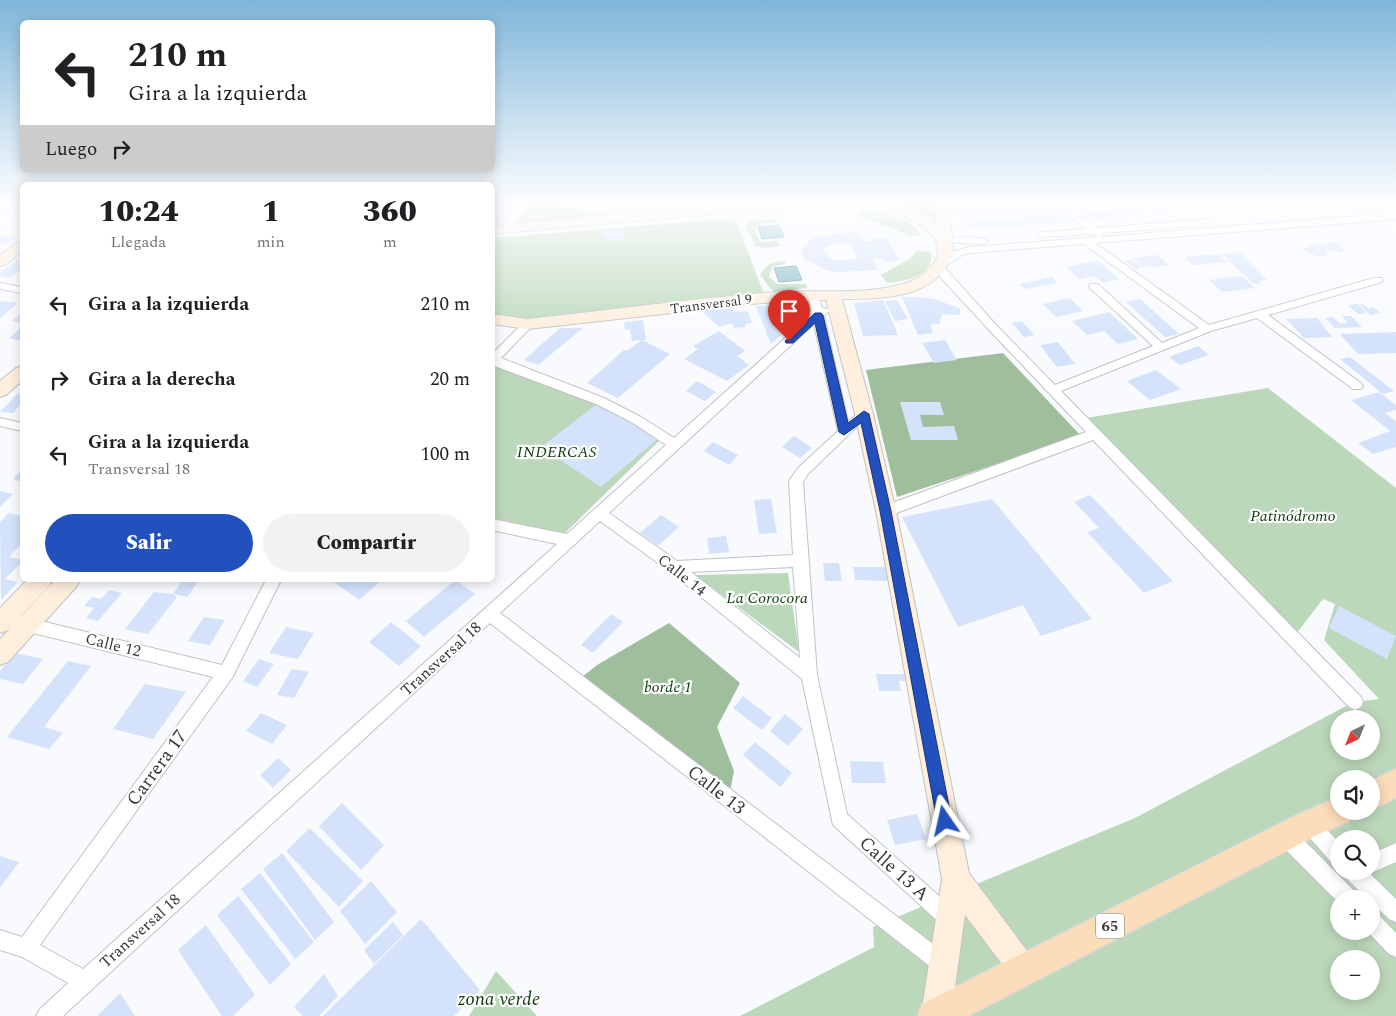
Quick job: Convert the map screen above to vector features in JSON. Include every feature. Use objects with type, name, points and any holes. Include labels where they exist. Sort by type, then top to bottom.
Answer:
[{"type":"main road","points":[[1380,791],[1396,783]]},
{"type":"main road","name":"65","points":[[935,1016],[1330,815]]},
{"type":"street","points":[[0,262],[19,248]]},
{"type":"street","points":[[947,248],[946,257],[940,266],[952,284],[1355,702]]},
{"type":"street","name":"Transversal 9","points":[[495,319],[528,324],[785,296],[824,302],[908,287],[930,277],[940,266],[958,253],[990,248]]},
{"type":"street","points":[[1096,248],[1207,329]]},
{"type":"street","points":[[1053,390],[1160,346],[1207,329],[1378,280]]},
{"type":"street","points":[[0,286],[20,290]]},
{"type":"street","points":[[1094,286],[1160,346]]},
{"type":"street","points":[[824,302],[864,414],[886,511],[956,879],[935,1016]]},
{"type":"street","points":[[824,302],[844,432]]},
{"type":"street","name":"Transversal 18","points":[[47,1016],[571,541],[675,445],[824,302]]},
{"type":"street","points":[[1259,314],[1356,386]]},
{"type":"street","points":[[495,359],[528,324]]},
{"type":"street","points":[[495,360],[600,401],[637,420],[675,445]]},
{"type":"street","points":[[0,391],[20,374]]},
{"type":"street","points":[[809,675],[796,481],[803,471],[864,414]]},
{"type":"street","points":[[0,422],[20,427]]},
{"type":"street","points":[[886,511],[1095,434]]},
{"type":"street","name":"Calle 14","points":[[600,514],[674,567],[809,675]]},
{"type":"street","points":[[495,525],[571,541]]},
{"type":"street","points":[[674,567],[800,561]]},
{"type":"street","points":[[0,655],[11,621],[40,582]]},
{"type":"street","points":[[11,621],[67,582]]},
{"type":"street","name":"Carrera 17","points":[[26,948],[226,673],[273,582]]},
{"type":"street","name":"Calle 13","points":[[490,614],[943,964]]},
{"type":"street","name":"Calle 12","points":[[11,621],[226,673]]},
{"type":"street","name":"Calle 13 A","points":[[809,675],[838,819],[950,919]]},
{"type":"street","points":[[1298,830],[1330,850]]},
{"type":"street","points":[[1298,830],[1333,884],[1339,890]]},
{"type":"street","points":[[1380,860],[1396,852]]},
{"type":"street","points":[[956,879],[1024,970]]},
{"type":"street","points":[[1333,884],[1340,880]]},
{"type":"street","points":[[1367,880],[1388,908]]},
{"type":"street","points":[[1380,930],[1396,947]]},
{"type":"street","points":[[0,940],[26,948],[84,981]]},
{"type":"green space","points":[[495,248],[747,248],[764,294],[530,320],[495,314]]},
{"type":"green space","points":[[917,251],[931,252],[931,260],[928,267],[917,276],[887,283],[881,275],[909,259]]},
{"type":"green space","points":[[786,261],[785,264],[772,267],[769,277],[777,284],[806,284],[807,288],[774,292],[769,287],[760,274],[771,264]]},
{"type":"green space","points":[[1003,353],[1081,436],[897,497],[866,370]]},
{"type":"green space","name":"INDERCAS","points":[[501,361],[600,401],[663,437],[564,534],[495,519],[495,366]]},
{"type":"green space","name":"Patinódromo","points":[[1268,388],[1396,488],[1396,1016],[740,1016],[874,947],[873,927],[1135,818],[1330,715],[1330,760],[1380,760],[1380,710],[1339,710],[1355,702],[1379,699],[1324,640],[1335,604],[1323,599],[1293,638],[1080,419]]},
{"type":"green space","name":"La Corocora","points":[[788,573],[799,652],[695,575]]},
{"type":"green space","name":"borde 1","points":[[669,623],[740,683],[717,727],[734,771],[729,796],[576,682],[597,665]]},
{"type":"green space","name":"zona verde","points":[[496,971],[537,1016],[469,1016]]},
{"type":"water","points":[[796,266],[802,280],[779,282],[774,268]]},
{"type":"building","points":[[804,248],[824,248],[824,253],[828,257],[836,260],[858,259],[853,248],[893,248],[900,260],[885,262],[882,258],[872,259],[878,270],[837,272],[826,270],[809,261],[806,262],[800,249]]},
{"type":"building","points":[[1303,248],[1342,248],[1345,251],[1339,253],[1334,250],[1325,252],[1328,256],[1319,257],[1304,251]]},
{"type":"building","points":[[1239,252],[1267,280],[1259,281],[1262,284],[1254,284],[1222,254]]},
{"type":"building","points":[[1218,254],[1227,262],[1192,265],[1184,257]]},
{"type":"building","points":[[1157,255],[1169,265],[1152,268],[1149,266],[1142,267],[1133,258]]},
{"type":"building","points":[[18,259],[20,260],[20,270],[9,278],[0,276],[0,273]]},
{"type":"building","points":[[1097,260],[1119,279],[1103,283],[1094,276],[1079,279],[1066,267]]},
{"type":"building","points":[[1132,260],[1141,267],[1135,269],[1125,261]]},
{"type":"building","points":[[1242,276],[1255,288],[1222,292],[1209,280]]},
{"type":"building","points":[[1052,277],[1058,283],[1025,289],[1020,284]]},
{"type":"building","points":[[902,297],[933,299],[960,308],[960,315],[942,314],[939,324],[930,324],[933,333],[918,335]]},
{"type":"building","points":[[1070,298],[1083,311],[1056,317],[1043,304]]},
{"type":"building","points":[[1140,299],[1179,334],[1165,337],[1126,302]]},
{"type":"building","points":[[883,300],[898,335],[863,336],[854,303]]},
{"type":"building","points":[[897,300],[908,319],[895,321],[885,301]]},
{"type":"building","points":[[0,301],[18,303],[0,318]]},
{"type":"building","points":[[803,304],[805,311],[800,318],[771,344],[756,306]]},
{"type":"building","points":[[1358,304],[1367,313],[1358,314],[1348,305]]},
{"type":"building","points":[[1363,304],[1368,308],[1373,307],[1380,313],[1371,315],[1359,305]]},
{"type":"building","points":[[723,308],[732,309],[734,312],[748,311],[752,323],[745,324],[746,327],[734,328],[732,323],[719,327],[702,311]]},
{"type":"building","points":[[1109,312],[1138,339],[1118,344],[1104,331],[1087,335],[1072,321]]},
{"type":"building","points":[[20,315],[20,323],[12,321]]},
{"type":"building","points":[[1342,316],[1351,316],[1362,327],[1335,328],[1325,318],[1333,317],[1339,323],[1348,323]]},
{"type":"building","points":[[1317,318],[1332,337],[1304,338],[1286,319]]},
{"type":"building","points":[[643,320],[646,340],[632,341],[630,329],[625,330],[624,322]]},
{"type":"building","points":[[1022,321],[1034,335],[1024,337],[1012,323]]},
{"type":"building","points":[[560,328],[583,328],[538,365],[524,360]]},
{"type":"building","points":[[20,329],[20,341],[9,338]]},
{"type":"building","points":[[719,331],[745,351],[737,356],[749,365],[727,381],[684,359],[698,349],[693,346]]},
{"type":"building","points":[[1396,332],[1396,353],[1358,354],[1340,334]]},
{"type":"building","points":[[642,340],[670,354],[618,398],[587,383],[624,350],[627,351]]},
{"type":"building","points":[[945,340],[957,360],[934,363],[922,343]]},
{"type":"building","points":[[1058,342],[1075,364],[1057,367],[1040,345]]},
{"type":"building","points":[[1198,346],[1209,355],[1180,365],[1169,357]]},
{"type":"building","points":[[1350,357],[1394,391],[1383,394],[1340,359]]},
{"type":"building","points":[[1156,370],[1181,389],[1150,400],[1127,381]]},
{"type":"building","points":[[697,381],[716,392],[705,401],[686,391]]},
{"type":"building","points":[[1379,392],[1396,405],[1396,410],[1385,413],[1396,421],[1396,447],[1373,454],[1358,443],[1390,431],[1351,400]]},
{"type":"building","points":[[17,394],[20,395],[20,405],[13,413],[0,412]]},
{"type":"building","points":[[601,401],[660,437],[601,487],[541,447]]},
{"type":"building","points":[[900,402],[940,402],[944,415],[920,415],[923,427],[954,426],[958,440],[911,440]]},
{"type":"building","points":[[794,436],[812,448],[800,458],[782,447]]},
{"type":"building","points":[[713,442],[738,455],[729,465],[704,451]]},
{"type":"building","points":[[20,472],[20,481],[13,479]]},
{"type":"building","points":[[0,491],[13,494],[0,507]]},
{"type":"building","points":[[1090,495],[1173,581],[1144,593],[1087,532],[1099,528],[1074,502]]},
{"type":"building","points":[[771,499],[777,533],[759,534],[754,500]]},
{"type":"building","points":[[992,499],[1092,619],[1041,636],[1023,605],[958,627],[902,517]]},
{"type":"building","points":[[9,513],[20,516],[20,545],[9,557],[20,560],[20,564],[5,579],[18,582],[1,600],[0,522]]},
{"type":"building","points":[[661,515],[679,527],[658,546],[640,533]]},
{"type":"building","points":[[726,536],[729,552],[709,554],[707,538]]},
{"type":"building","points":[[823,563],[839,563],[842,581],[825,581]]},
{"type":"building","points":[[853,567],[887,567],[889,581],[855,580]]},
{"type":"building","points":[[182,582],[198,582],[187,597],[173,594]]},
{"type":"building","points":[[334,582],[380,582],[359,600]]},
{"type":"building","points":[[453,582],[458,582],[475,594],[424,637],[406,621]]},
{"type":"building","points":[[109,590],[122,593],[98,621],[86,618],[94,608],[84,606],[92,597],[101,599]]},
{"type":"building","points":[[154,592],[173,594],[177,597],[148,634],[125,629]]},
{"type":"building","points":[[1339,606],[1396,636],[1387,659],[1329,628]]},
{"type":"building","points":[[611,614],[623,622],[593,653],[581,645]]},
{"type":"building","points":[[204,617],[225,620],[210,645],[188,641]]},
{"type":"building","points":[[391,622],[421,646],[399,666],[369,642]]},
{"type":"building","points":[[286,627],[314,633],[298,659],[269,653]]},
{"type":"building","points":[[15,653],[43,659],[23,684],[0,679],[0,671]]},
{"type":"building","points":[[259,659],[274,664],[257,687],[243,681]]},
{"type":"building","points":[[68,661],[91,666],[44,727],[63,733],[49,749],[7,737]]},
{"type":"building","points":[[292,669],[309,672],[294,698],[277,695]]},
{"type":"building","points":[[876,674],[905,674],[907,681],[899,681],[901,691],[879,691]]},
{"type":"building","points":[[145,684],[186,692],[153,739],[113,729]]},
{"type":"building","points":[[743,696],[772,718],[762,730],[733,708]]},
{"type":"building","points":[[261,713],[287,725],[272,744],[246,731]]},
{"type":"building","points":[[785,714],[803,729],[788,746],[770,731]]},
{"type":"building","points":[[755,742],[792,773],[780,787],[743,755]]},
{"type":"building","points":[[278,758],[291,770],[273,788],[260,775]]},
{"type":"building","points":[[850,761],[883,762],[886,783],[852,783]]},
{"type":"building","points":[[342,803],[384,845],[361,870],[319,826]]},
{"type":"building","points":[[917,814],[926,839],[895,845],[887,820]]},
{"type":"building","points":[[310,828],[363,881],[339,907],[286,851]]},
{"type":"building","points":[[282,853],[334,922],[315,940],[263,869]]},
{"type":"building","points":[[0,856],[19,862],[0,888]]},
{"type":"building","points":[[260,873],[314,942],[295,959],[241,889]]},
{"type":"building","points":[[371,881],[397,912],[365,944],[340,911]]},
{"type":"building","points":[[238,896],[291,964],[270,985],[217,915]]},
{"type":"building","points":[[421,919],[480,990],[454,1016],[323,1016]]},
{"type":"building","points":[[393,922],[403,935],[374,964],[364,950]]},
{"type":"building","points":[[206,925],[255,995],[233,1016],[222,1016],[178,950]]},
{"type":"building","points":[[324,974],[338,996],[319,1016],[303,1016],[294,1007]]},
{"type":"building","points":[[120,993],[135,1016],[97,1016]]},
{"type":"route","points":[[789,341],[818,315],[844,432],[864,414],[886,511],[945,821]]}]
